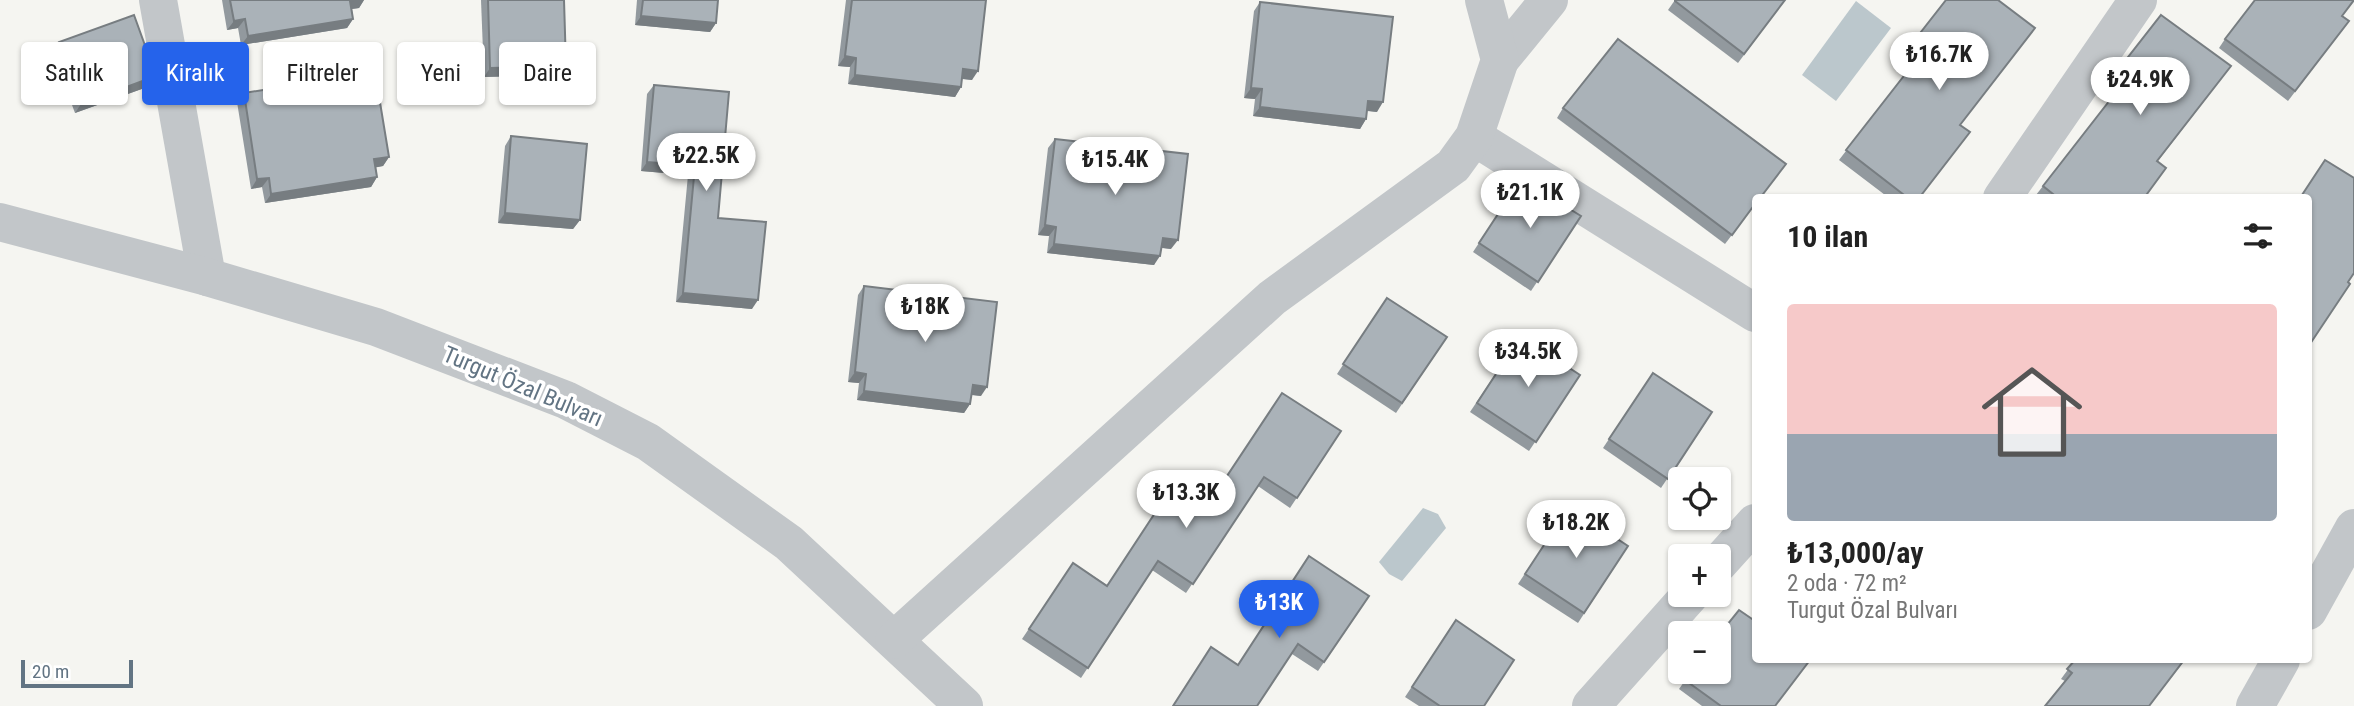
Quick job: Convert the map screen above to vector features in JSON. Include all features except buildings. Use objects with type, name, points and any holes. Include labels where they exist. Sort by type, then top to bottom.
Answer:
[{"type":"street","points":[[158,0],[206,277]]},
{"type":"street","points":[[1484,0],[1500,60]]},
{"type":"street","points":[[894,640],[1272,298],[1453,166],[1474,138],[1500,60],[1549,0]]},
{"type":"street","points":[[2005,194],[2138,0]]},
{"type":"street","points":[[1474,138],[1752,311]]},
{"type":"street","name":"Turgut Özal Bulvarı","points":[[0,222],[206,277],[376,327],[566,400],[648,442],[789,543],[964,706]]},
{"type":"street","points":[[1731,550],[1752,526]]},
{"type":"street","points":[[2312,604],[2354,528]]},
{"type":"street","points":[[1591,706],[1679,607]]},
{"type":"shaded area","points":[[1856,1],[1891,28],[1836,101],[1802,75]]},
{"type":"shaded area","points":[[1423,508],[1438,514],[1446,528],[1402,581],[1389,574],[1379,562]]}]
